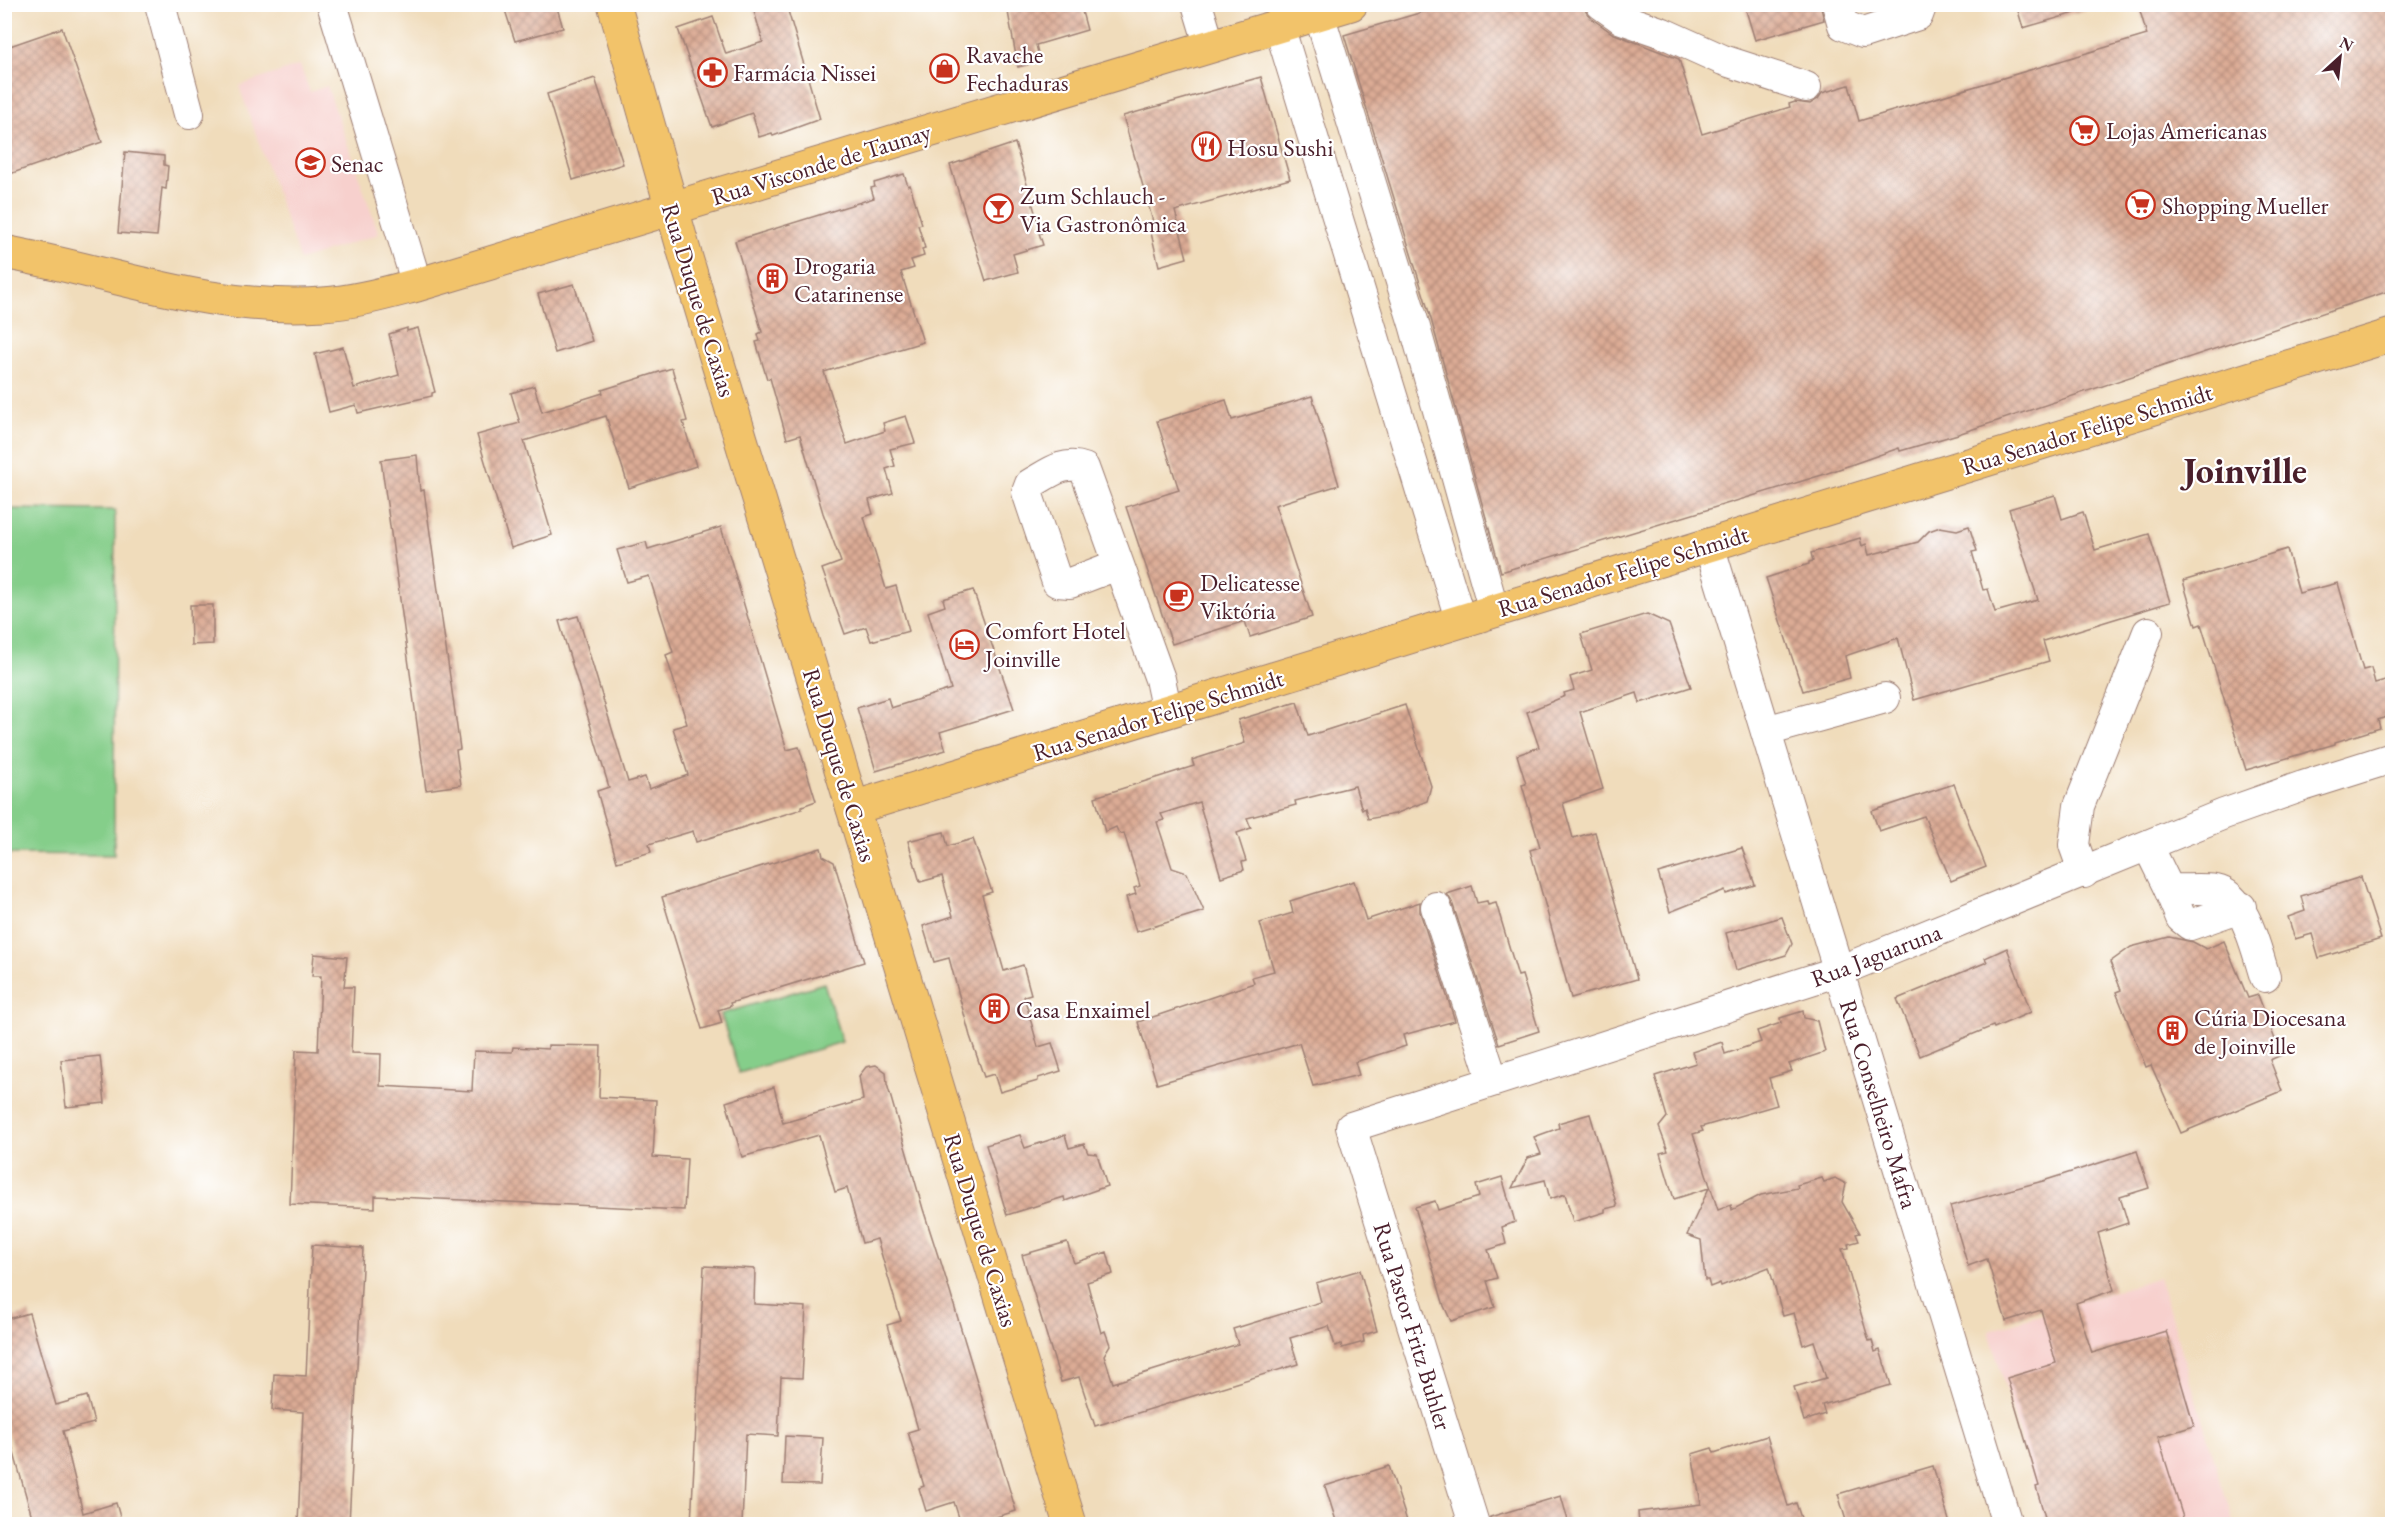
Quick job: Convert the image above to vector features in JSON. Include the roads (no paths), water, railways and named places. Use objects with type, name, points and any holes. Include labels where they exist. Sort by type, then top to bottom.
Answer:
[{"type":"main road","name":"Rua Duque de Caxias","points":[[614,4],[672,209],[1070,1524]]},
{"type":"main road","name":"Rua Visconde de Taunay","points":[[4,252],[205,298],[240,303],[283,306],[325,304],[368,297],[417,285],[672,209],[1351,4]]},
{"type":"main road","name":"Rua Senador Felipe Schmidt","points":[[853,808],[2392,335]]},
{"type":"street","points":[[160,4],[189,114]]},
{"type":"street","points":[[332,4],[417,285]]},
{"type":"street","points":[[1197,4],[1210,47]]},
{"type":"street","points":[[1601,4],[1622,19],[1663,33],[1723,60],[1806,87]]},
{"type":"street","points":[[1837,4],[1843,25],[1863,33],[1918,15],[1922,4]]},
{"type":"street","points":[[1319,14],[1414,324],[1494,611]]},
{"type":"street","points":[[1279,26],[1461,622]]},
{"type":"street","points":[[1374,337],[1414,324]]},
{"type":"street","name":"Rua Conselheiro Mafra","points":[[1709,545],[2007,1524]]},
{"type":"street","points":[[1117,565],[1160,679],[1167,712]]},
{"type":"street","points":[[2084,873],[2074,845],[2079,806],[2148,632]]},
{"type":"street","points":[[1766,731],[1885,698]]},
{"type":"street","name":"Rua Jaguaruna","points":[[1351,1127],[1839,971],[2224,814],[2392,758]]},
{"type":"street","points":[[2148,846],[2181,918],[2190,925],[2241,907],[2265,977]]},
{"type":"street","points":[[1436,907],[1493,1081]]},
{"type":"street","name":"Rua Pastor Fritz Buhler","points":[[1351,1127],[1474,1524]]},
{"type":"place","name":"Ravache Fechaduras","points":[[945,68]]},
{"type":"place","name":"Farmácia Nissei","points":[[712,72]]},
{"type":"place","name":"Lojas Americanas","points":[[2085,130]]},
{"type":"place","name":"Hosu Sushi","points":[[1206,147]]},
{"type":"place","name":"Senac","points":[[310,163]]},
{"type":"place","name":"Shopping Mueller","points":[[2141,205]]},
{"type":"place","name":"Zum Schlauch - Via Gastronômica","points":[[999,209]]},
{"type":"place","name":"Drogaria Catarinense","points":[[773,279]]},
{"type":"place","name":"Delicatesse Viktória","points":[[1179,596]]},
{"type":"place","name":"Comfort Hotel Joinville","points":[[964,644]]},
{"type":"place","name":"Casa Enxaimel","points":[[995,1009]]},
{"type":"place","name":"Cúria Diocesana de Joinville","points":[[2173,1031]]},
{"type":"district","name":"Joinville","points":[[2245,470]]}]
